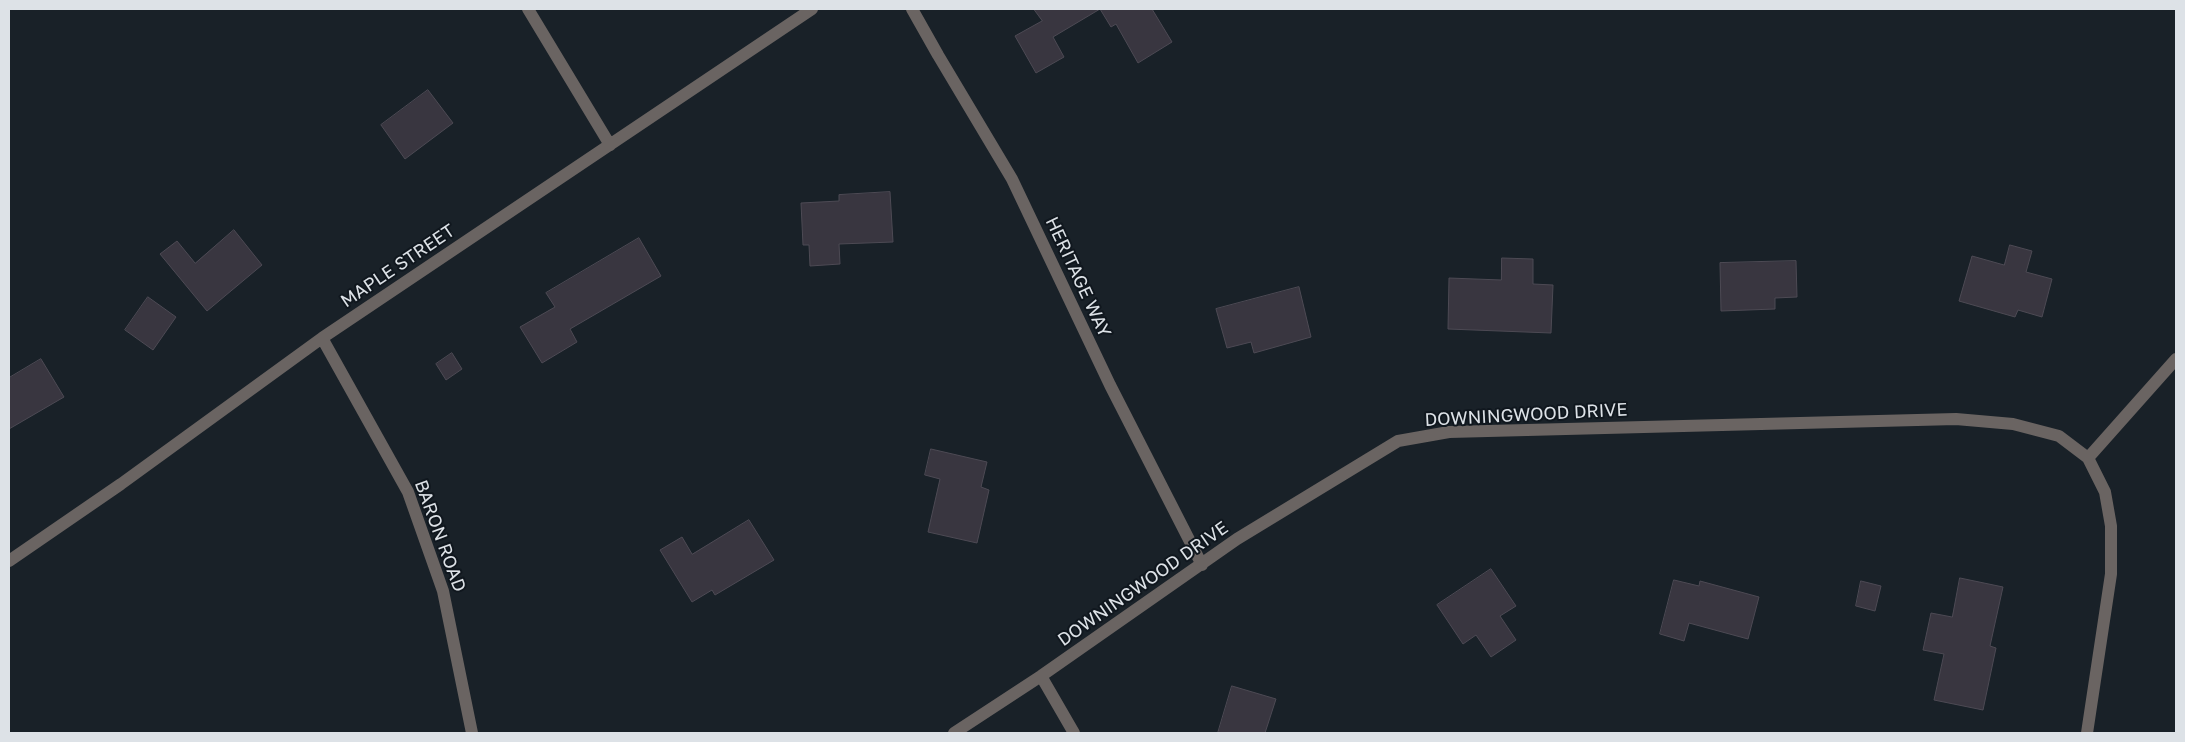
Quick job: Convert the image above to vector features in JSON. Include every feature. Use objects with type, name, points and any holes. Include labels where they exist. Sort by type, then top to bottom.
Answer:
[{"type":"street","points":[[528,9],[610,145]]},
{"type":"street","name":"MAPLE STREET","points":[[9,561],[121,484],[322,338],[812,9]]},
{"type":"street","name":"HERITAGE WAY","points":[[912,9],[1012,180],[1110,385],[1202,565]]},
{"type":"street","name":"BARON ROAD","points":[[322,338],[408,492],[443,591],[472,733]]},
{"type":"street","points":[[2086,733],[2111,574],[2111,526],[2105,492],[2088,458],[2176,359]]},
{"type":"street","name":"DOWNINGWOOD DRIVE","points":[[954,733],[1041,676],[1237,539],[1398,441],[1450,432],[1956,419],[2013,424],[2059,436],[2088,458]]},
{"type":"street","points":[[1041,676],[1074,733]]},
{"type":"building","points":[[1034,9],[1100,9],[1053,37],[1064,57],[1036,73],[1015,36],[1042,21]]},
{"type":"building","points":[[1100,9],[1152,9],[1172,42],[1138,63],[1116,24],[1111,27]]},
{"type":"building","points":[[428,90],[453,123],[405,159],[381,125]]},
{"type":"building","points":[[890,192],[893,242],[839,244],[840,264],[810,266],[809,245],[803,245],[801,203],[839,201],[839,195]]},
{"type":"building","points":[[234,230],[262,265],[207,311],[160,254],[177,241],[195,263]]},
{"type":"building","points":[[639,238],[661,276],[570,329],[577,342],[542,363],[520,327],[555,307],[546,293]]},
{"type":"building","points":[[2010,245],[2032,251],[2026,272],[2052,279],[2042,317],[2018,310],[2015,317],[1959,301],[1972,256],[2004,265]]},
{"type":"building","points":[[1502,258],[1533,259],[1533,284],[1553,285],[1551,333],[1448,329],[1449,278],[1501,280]]},
{"type":"building","points":[[1796,261],[1797,297],[1775,298],[1775,309],[1721,311],[1720,263]]},
{"type":"building","points":[[1299,287],[1311,337],[1254,353],[1251,342],[1227,348],[1216,309]]},
{"type":"building","points":[[148,297],[176,317],[153,350],[125,330]]},
{"type":"building","points":[[452,353],[462,369],[446,380],[436,364]]},
{"type":"building","points":[[41,359],[64,397],[9,429],[9,378]]},
{"type":"building","points":[[931,449],[987,462],[981,487],[989,490],[977,543],[928,532],[940,479],[925,475]]},
{"type":"building","points":[[749,520],[774,560],[715,595],[712,590],[692,602],[660,550],[682,537],[692,554]]},
{"type":"building","points":[[1491,569],[1516,606],[1500,616],[1516,640],[1491,657],[1476,635],[1463,644],[1437,605]]},
{"type":"building","points":[[1960,578],[2003,587],[1990,646],[1996,648],[1983,710],[1934,700],[1944,654],[1923,650],[1931,613],[1952,617]]},
{"type":"building","points":[[1674,580],[1699,586],[1700,581],[1759,597],[1748,639],[1689,623],[1684,641],[1660,634]]},
{"type":"building","points":[[1861,581],[1881,586],[1875,611],[1856,606]]},
{"type":"building","points":[[1232,686],[1276,699],[1265,733],[1218,733]]}]
